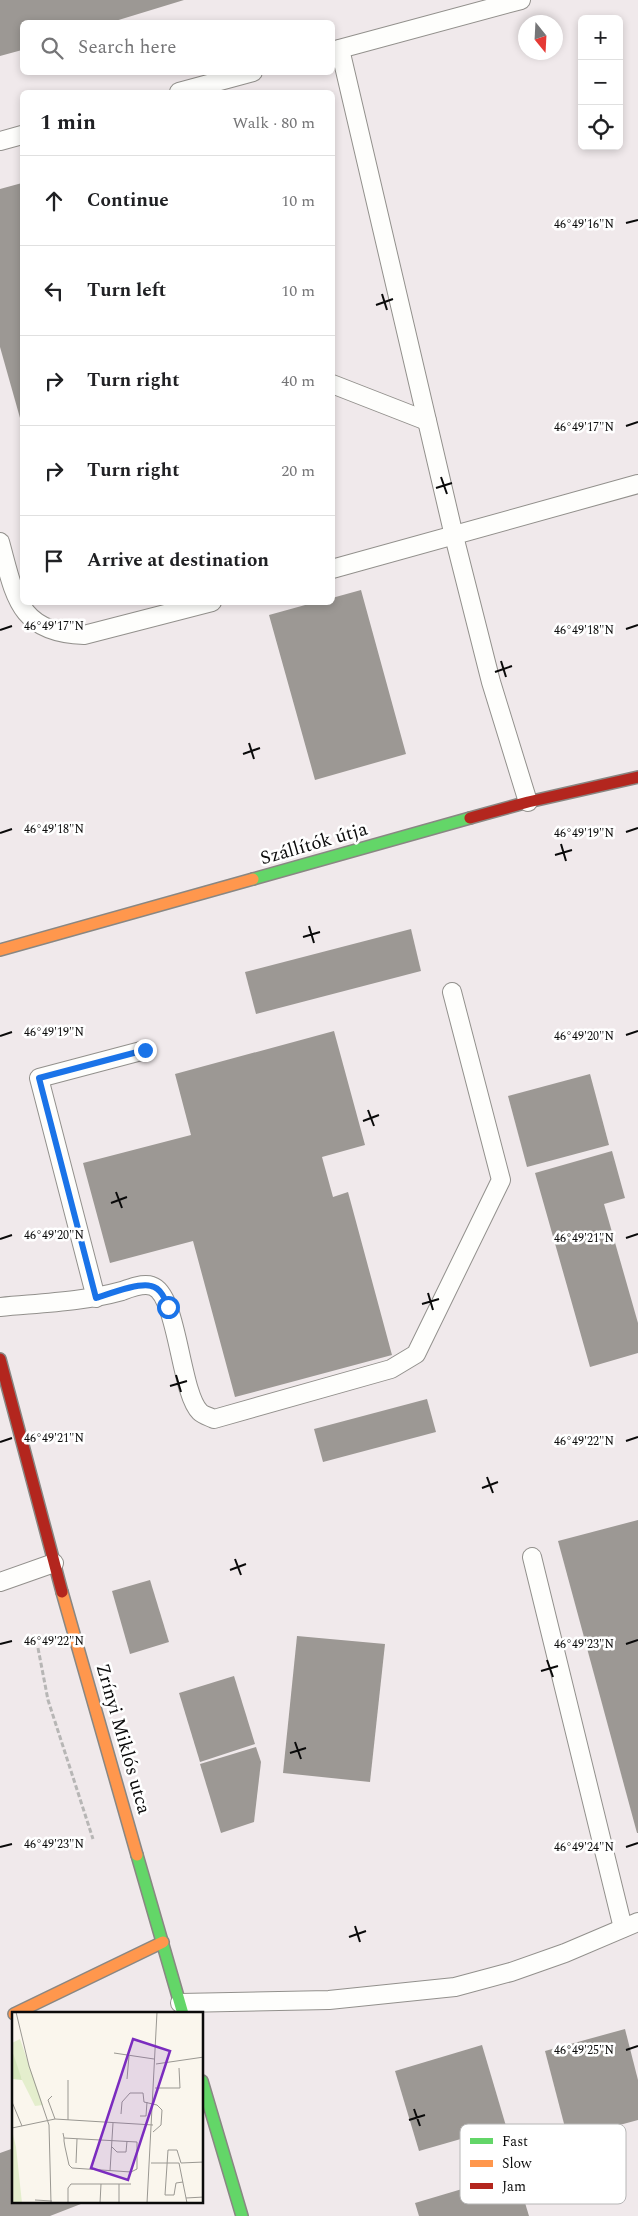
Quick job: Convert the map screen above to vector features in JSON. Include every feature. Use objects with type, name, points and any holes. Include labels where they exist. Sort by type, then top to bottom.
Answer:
[{"type":"street","name":"Szállítók útja","points":[[0,950],[528,802],[638,777]]},
{"type":"street","name":"Zrínyi Miklós utca","points":[[0,1359],[54,1563],[181,2008]]},
{"type":"street","points":[[18,2012],[163,1942]]},
{"type":"street","points":[[204,2088],[242,2216]]},
{"type":"lane","points":[[521,0],[336,50],[491,682],[528,802]]},
{"type":"lane","points":[[186,90],[242,75]]},
{"type":"lane","points":[[0,141],[20,136]]},
{"type":"lane","points":[[335,385],[427,421]]},
{"type":"lane","points":[[335,568],[638,484]]},
{"type":"lane","points":[[0,542],[14,594],[20,605]]},
{"type":"lane","points":[[20,605],[24,612],[41,625],[64,635],[84,635],[200,605]]},
{"type":"lane","points":[[0,1307],[96,1298],[139,1286],[152,1286],[162,1293],[168,1307],[192,1396],[200,1412],[214,1419],[391,1369],[416,1354],[500,1180],[452,992]]},
{"type":"lane","points":[[96,1298],[39,1078],[145,1050]]},
{"type":"lane","points":[[181,2008],[329,2000],[455,1987],[556,1956],[630,1925],[532,1557]]},
{"type":"lane","points":[[0,1582],[54,1563]]},
{"type":"shaded area","points":[[0,0],[638,0],[638,2216],[0,2216]]},
{"type":"building","points":[[0,0],[184,0],[119,20],[20,20],[20,51],[0,56]]},
{"type":"building","points":[[20,184],[20,418],[0,347],[0,189]]},
{"type":"building","points":[[361,590],[406,754],[315,780],[269,615],[305,605],[335,605],[335,597]]},
{"type":"building","points":[[411,929],[421,971],[256,1014],[245,972]]},
{"type":"building","points":[[334,1031],[365,1145],[322,1157],[333,1197],[348,1192],[392,1355],[235,1397],[193,1241],[110,1263],[83,1163],[191,1135],[175,1074]]},
{"type":"building","points":[[590,1074],[609,1145],[527,1167],[508,1096]]},
{"type":"building","points":[[612,1151],[625,1198],[604,1204],[638,1323],[638,1353],[590,1367],[535,1173]]},
{"type":"building","points":[[427,1399],[436,1432],[323,1462],[314,1429]]},
{"type":"building","points":[[638,1520],[638,1833],[637,1833],[558,1541]]},
{"type":"building","points":[[150,1580],[169,1642],[130,1654],[112,1591]]},
{"type":"building","points":[[297,1636],[385,1644],[370,1782],[283,1773]]},
{"type":"building","points":[[234,1676],[255,1744],[200,1762],[179,1693]]},
{"type":"building","points":[[256,1747],[261,1762],[254,1822],[221,1833],[200,1764]]},
{"type":"building","points":[[625,2029],[638,2080],[638,2120],[623,2124],[564,2124],[545,2051]]},
{"type":"building","points":[[482,2045],[505,2124],[460,2124],[460,2139],[419,2151],[395,2071]]},
{"type":"building","points":[[12,2149],[12,2204],[81,2204],[50,2216],[0,2216],[0,2153]]},
{"type":"building","points":[[460,2190],[460,2204],[525,2204],[529,2216],[419,2216],[415,2203]]},
{"type":"traffic: fast","points":[[253,879],[470,818]]},
{"type":"traffic: fast","points":[[137,1855],[182,2012]]},
{"type":"traffic: fast","points":[[204,2088],[242,2216]]},
{"type":"traffic: slow","points":[[0,950],[253,879]]},
{"type":"traffic: slow","points":[[62,1592],[137,1855]]},
{"type":"traffic: slow","points":[[18,2012],[163,1942]]},
{"type":"traffic: jam","points":[[470,818],[528,802],[638,777]]},
{"type":"traffic: jam","points":[[0,1359],[62,1592]]},
{"type":"route","points":[[145,1050],[39,1078],[96,1298],[139,1286],[152,1286],[162,1293],[168,1307]]}]
